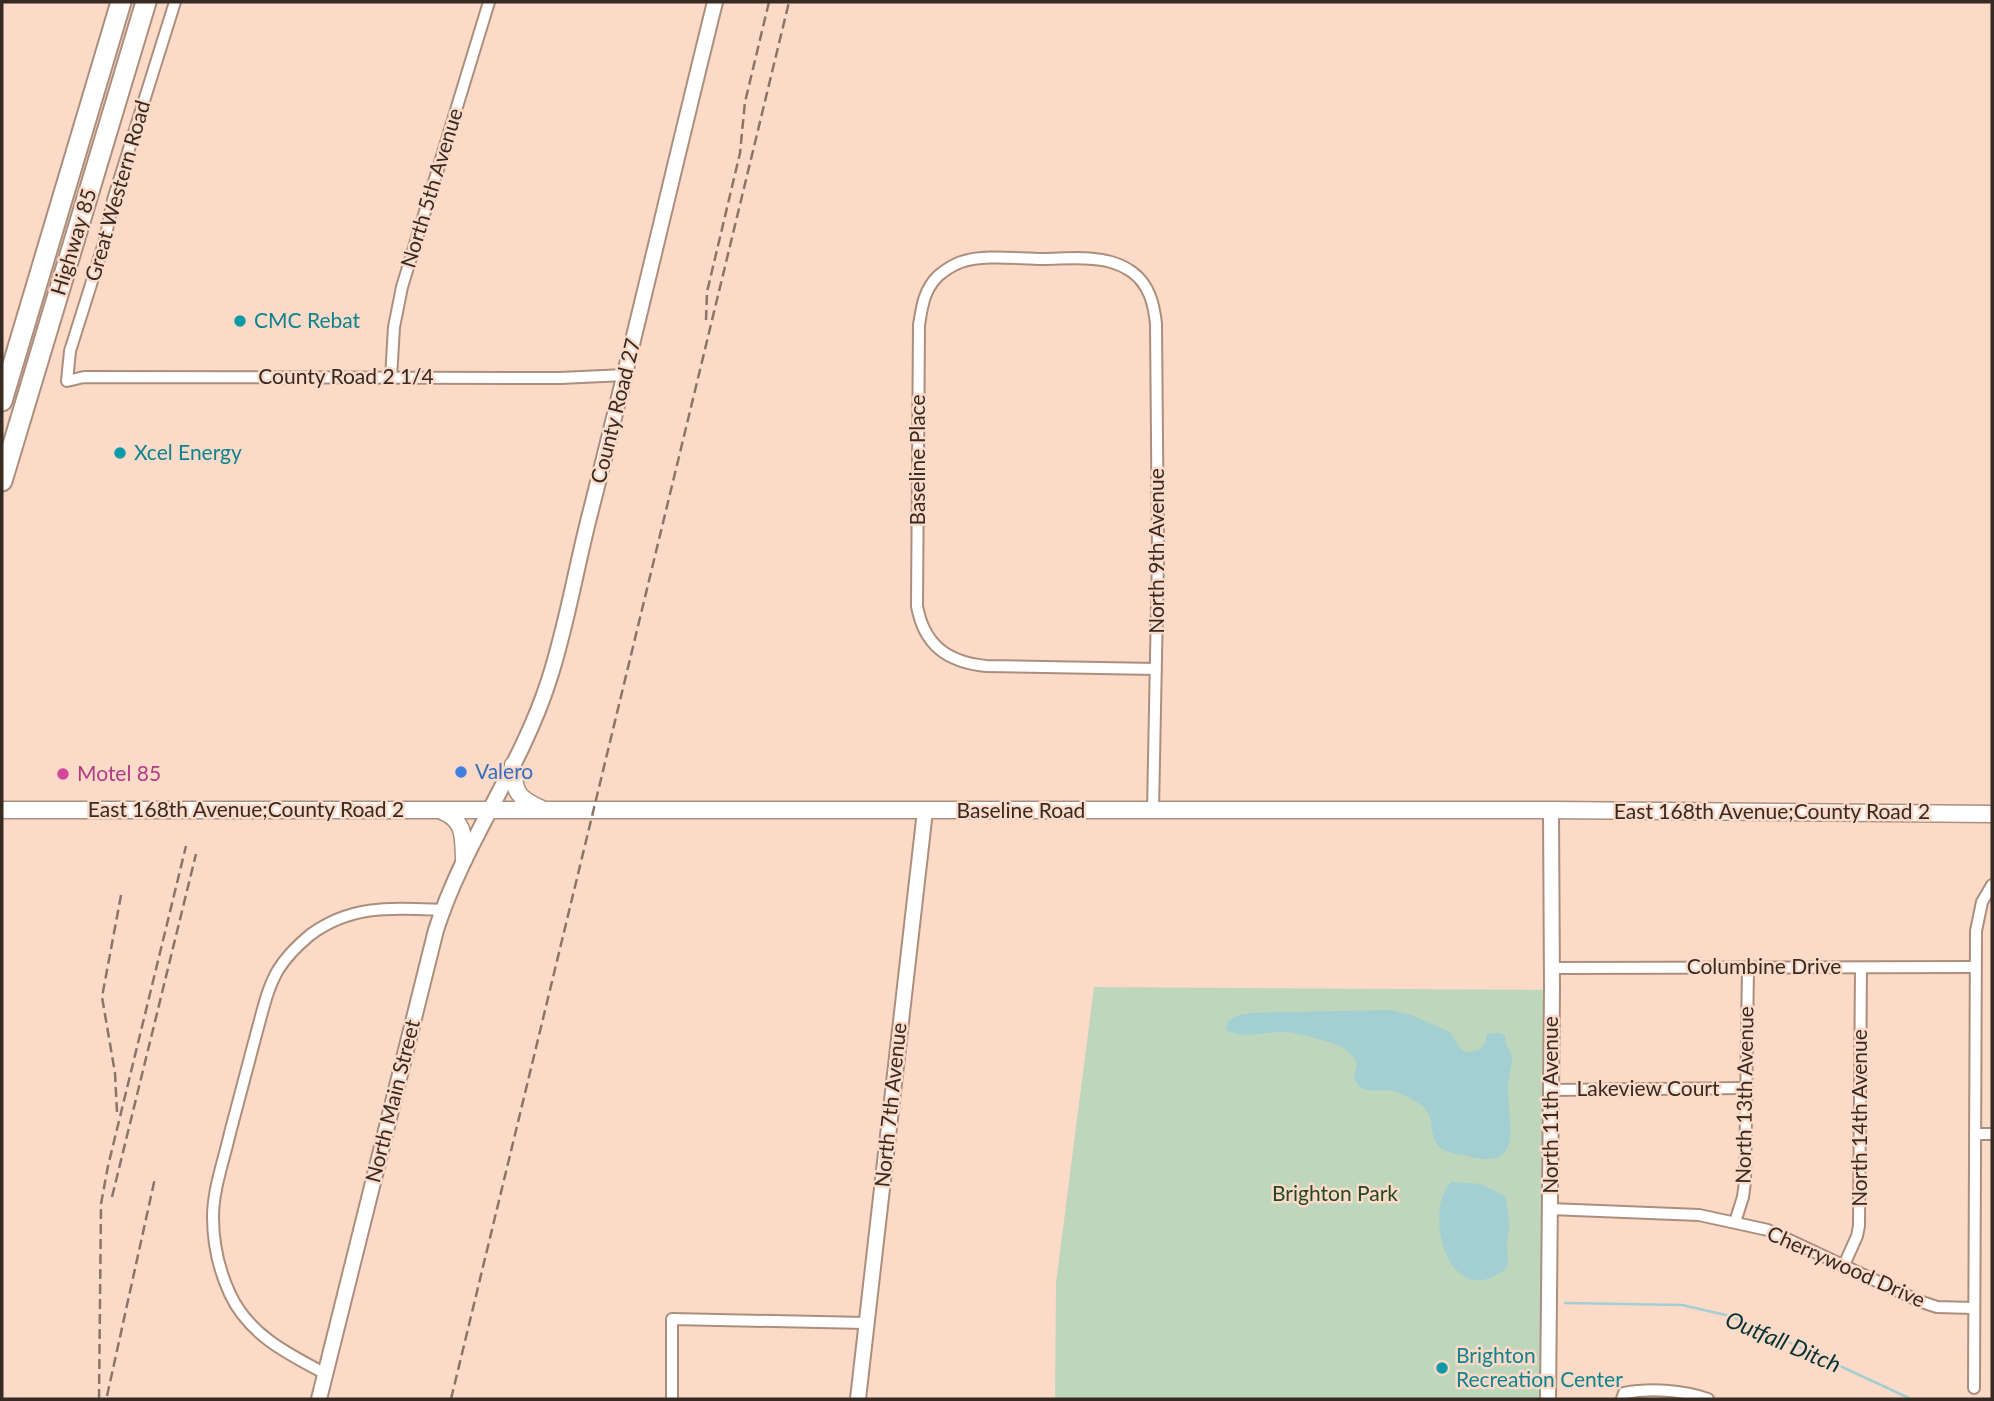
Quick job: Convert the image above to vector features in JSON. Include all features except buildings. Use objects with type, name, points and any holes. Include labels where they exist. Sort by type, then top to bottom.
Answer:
[{"type":"highway","name":"Highway 85","points":[[2,401],[121,2]]},
{"type":"highway","name":"Highway 85","points":[[2,481],[146,2]]},
{"type":"main road","points":[[513,765],[514,786],[520,797],[544,811]]},
{"type":"main road","name":"East 168th Avenue;County Road 2","points":[[2,810],[490,811]]},
{"type":"main road","name":"Baseline Road","points":[[490,811],[1551,810]]},
{"type":"main road","name":"East 168th Avenue;County Road 2","points":[[1551,810],[1992,814]]},
{"type":"main road","points":[[439,811],[454,817],[458,823],[463,834],[464,859]]},
{"type":"street","name":"Great Western Road","points":[[67,381],[70,351],[105,240],[113,200],[175,2]]},
{"type":"street","name":"North 5th Avenue","points":[[391,378],[394,327],[402,287],[489,2]]},
{"type":"street","name":"County Road 27","points":[[490,811],[544,695],[559,648],[715,2]]},
{"type":"street","name":"Baseline Place","points":[[1148,292],[1132,272],[1120,265],[1097,259],[983,259],[962,262],[948,269],[929,287],[923,299],[919,325],[917,606],[925,632],[934,645],[954,659],[968,664],[1156,669]]},
{"type":"street","name":"North 9th Avenue","points":[[1148,292],[1156,324],[1158,562],[1153,811]]},
{"type":"street","name":"County Road 2 1/4","points":[[67,381],[84,377],[391,378],[625,375]]},
{"type":"street","name":"North 11th Avenue","points":[[1548,1399],[1551,810]]},
{"type":"street","name":"North Main Street","points":[[320,1399],[430,951],[442,910],[464,859],[490,811]]},
{"type":"street","name":"North 7th Avenue","points":[[858,1399],[925,811]]},
{"type":"street","points":[[1974,1388],[1975,967],[1977,920],[1982,902],[1992,885]]},
{"type":"street","points":[[326,1374],[289,1355],[253,1328],[237,1308],[225,1281],[217,1254],[213,1215],[215,1196],[241,1088],[269,990],[277,972],[309,936],[331,922],[356,912],[395,908],[442,910]]},
{"type":"street","name":"North 13th Avenue","points":[[1735,1222],[1745,1182],[1748,967]]},
{"type":"street","name":"Columbine Drive","points":[[1552,968],[1975,967]]},
{"type":"street","name":"North 14th Avenue","points":[[1844,1265],[1859,1226],[1861,968]]},
{"type":"street","name":"Lakeview Court","points":[[1550,1090],[1745,1088]]},
{"type":"street","points":[[1975,1134],[1992,1134]]},
{"type":"street","name":"Cherrywood Drive","points":[[1550,1209],[1699,1215],[1735,1222],[1768,1230],[1929,1305],[1974,1308]]},
{"type":"street","points":[[672,1399],[672,1319],[866,1323]]},
{"type":"street","points":[[1622,1399],[1623,1393],[1626,1392],[1667,1391],[1708,1399]]},
{"type":"green space","name":"Brighton Park","points":[[1094,987],[1552,990],[1548,1399],[1055,1399],[1056,1283]]},
{"type":"water","points":[[1389,1010],[1411,1015],[1450,1032],[1462,1051],[1479,1050],[1485,1043],[1487,1034],[1505,1035],[1512,1060],[1508,1086],[1510,1140],[1499,1157],[1486,1159],[1441,1148],[1433,1136],[1430,1117],[1425,1109],[1400,1093],[1360,1087],[1354,1078],[1357,1063],[1342,1047],[1290,1032],[1248,1035],[1226,1030],[1228,1021],[1250,1013]]},
{"type":"water","points":[[1451,1182],[1481,1184],[1505,1196],[1509,1220],[1508,1262],[1505,1269],[1495,1276],[1478,1280],[1463,1276],[1452,1265],[1444,1249],[1439,1212],[1443,1195]]},
{"type":"waterway","name":"Outfall Ditch","points":[[1565,1303],[1682,1305],[1730,1316],[1911,1399]]},
{"type":"railway","points":[[706,320],[707,292],[740,153],[745,102],[769,2]]},
{"type":"railway","points":[[451,1399],[789,2]]},
{"type":"railway","points":[[99,1399],[101,1204],[186,846]]},
{"type":"railway","points":[[112,1197],[196,854]]},
{"type":"railway","points":[[117,1112],[115,1073],[102,997],[122,890]]},
{"type":"railway","points":[[107,1396],[155,1178]]},
{"type":"place","name":"CMC Rebat","points":[[240,321]]},
{"type":"place","name":"Xcel Energy","points":[[120,453]]},
{"type":"place","name":"Valero","points":[[461,772]]},
{"type":"place","name":"Motel 85","points":[[63,774]]},
{"type":"place","name":"Brighton Recreation Center","points":[[1442,1368]]}]
